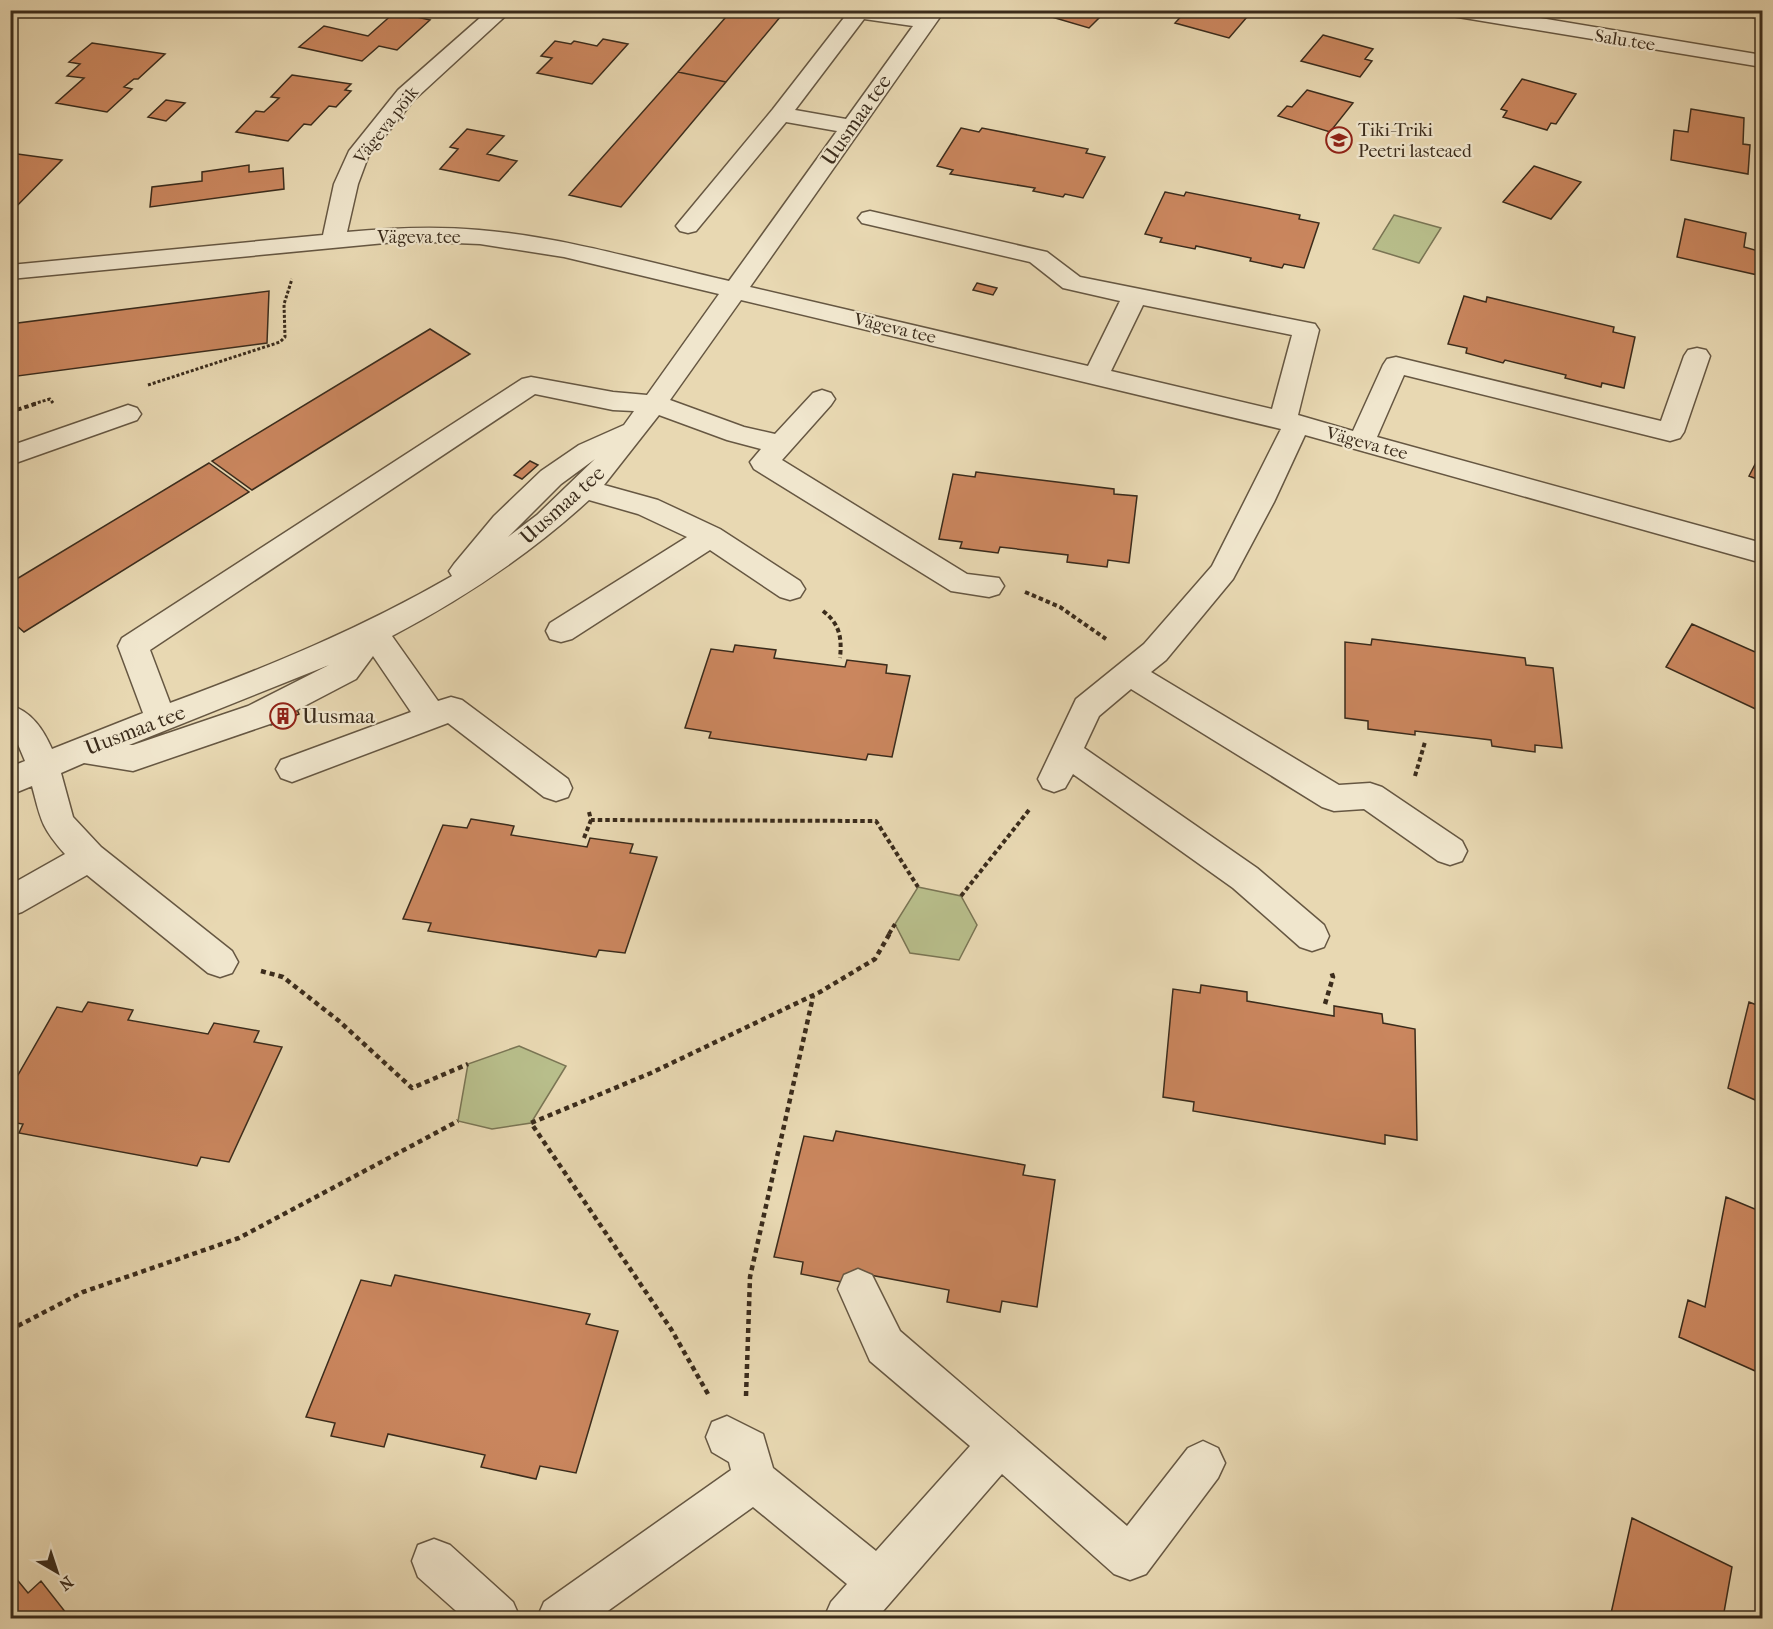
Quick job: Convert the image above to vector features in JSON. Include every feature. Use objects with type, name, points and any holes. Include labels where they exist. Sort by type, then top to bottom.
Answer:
[{"type":"street","name":"Vägeva põik","points":[[334,239],[346,184],[357,156],[406,95],[502,10]]},
{"type":"street","name":"Salu tee","points":[[1452,10],[1762,61]]},
{"type":"street","points":[[688,226],[781,114],[859,12],[930,16]]},
{"type":"street","name":"Uusmaa tee","points":[[10,782],[82,749],[235,691],[373,633],[449,591],[501,558],[584,489],[654,404],[930,16]]},
{"type":"street","points":[[781,114],[851,128]]},
{"type":"street","points":[[870,218],[1038,257],[1072,283],[1306,330],[1290,422],[1260,502],[1223,572],[1155,652],[1087,708],[1061,766],[1245,878],[1312,936]]},
{"type":"street","name":"Vägeva tee","points":[[10,272],[334,239],[406,234],[480,237],[564,250],[1290,422],[1762,552]]},
{"type":"street","points":[[1096,376],[1135,296]]},
{"type":"street","points":[[1362,441],[1396,365],[1670,432],[1697,356]]},
{"type":"street","points":[[161,720],[133,646],[531,385],[613,401],[654,404],[737,434],[781,445]]},
{"type":"street","points":[[822,399],[764,462],[961,584],[988,586]]},
{"type":"street","points":[[10,456],[128,414]]},
{"type":"street","points":[[449,591],[497,529],[550,480],[582,455],[635,428]]},
{"type":"street","points":[[584,489],[648,507],[710,536],[790,589]]},
{"type":"street","points":[[561,631],[710,536]]},
{"type":"street","points":[[82,749],[133,758],[259,715],[345,671],[373,633],[408,680],[431,717]]},
{"type":"street","points":[[1134,669],[1334,798],[1370,796],[1450,851]]},
{"type":"street","points":[[292,769],[451,709],[556,788]]},
{"type":"street","points":[[10,717],[30,735],[44,766],[58,823],[89,856],[220,962]]},
{"type":"street","points":[[10,902],[89,856]]},
{"type":"street","points":[[858,1290],[885,1346],[1130,1558],[1203,1463]]},
{"type":"street","points":[[847,1618],[1000,1444]]},
{"type":"street","points":[[560,1618],[743,1455],[878,1581]]},
{"type":"street","points":[[434,1561],[497,1618]]},
{"type":"path","points":[[148,385],[280,342],[285,337],[284,304],[293,275]]},
{"type":"path","points":[[10,412],[51,399],[55,407]]},
{"type":"path","points":[[988,586],[1023,591],[1060,607],[1134,669]]},
{"type":"path","points":[[790,589],[833,617],[843,636],[840,658]]},
{"type":"path","points":[[961,896],[1061,766]]},
{"type":"path","points":[[556,788],[575,793],[588,806],[591,820],[584,838]]},
{"type":"path","points":[[591,820],[876,821],[918,887]]},
{"type":"path","points":[[743,1455],[671,1329],[531,1123],[651,1073],[813,996],[875,959],[894,924]]},
{"type":"path","points":[[220,962],[283,977],[339,1021],[412,1088],[468,1064]]},
{"type":"path","points":[[743,1455],[750,1277],[813,996]]},
{"type":"path","points":[[10,1330],[83,1292],[239,1238],[458,1121]]},
{"type":"green space","points":[[1394,215],[1441,228],[1419,263],[1373,249]]},
{"type":"green space","points":[[918,887],[961,896],[977,925],[959,960],[910,953],[895,924]]},
{"type":"green space","points":[[519,1046],[566,1066],[531,1123],[492,1129],[458,1121],[468,1064]]},
{"type":"building","points":[[732,10],[786,10],[726,82],[678,72]]},
{"type":"building","points":[[1028,10],[1087,10],[1102,15],[1089,28]]},
{"type":"building","points":[[1187,10],[1253,10],[1229,38],[1175,23]]},
{"type":"building","points":[[1745,10],[1762,10],[1762,19],[1745,16]]},
{"type":"building","points":[[395,12],[430,20],[397,50],[379,46],[362,61],[299,47],[324,26],[368,36]]},
{"type":"building","points":[[1323,35],[1373,49],[1365,59],[1372,61],[1360,77],[1301,61]]},
{"type":"building","points":[[603,39],[628,44],[592,84],[537,73],[552,58],[541,56],[555,41],[571,44],[574,41],[597,46]]},
{"type":"building","points":[[92,43],[165,54],[138,79],[134,79],[124,87],[132,89],[107,112],[56,103],[84,78],[67,76],[80,64],[69,62]]},
{"type":"building","points":[[678,72],[726,82],[621,207],[569,195]]},
{"type":"building","points":[[292,75],[351,84],[345,90],[351,91],[336,107],[329,106],[311,125],[304,124],[288,141],[236,132],[256,111],[264,112],[279,98],[271,97]]},
{"type":"building","points":[[1522,79],[1576,94],[1556,124],[1551,123],[1547,130],[1503,117],[1507,111],[1501,109]]},
{"type":"building","points":[[1307,90],[1353,103],[1330,132],[1278,116],[1287,106],[1292,107]]},
{"type":"building","points":[[166,100],[185,103],[166,121],[148,117]]},
{"type":"building","points":[[1691,109],[1744,118],[1743,144],[1750,145],[1748,174],[1671,160],[1674,130],[1688,132]]},
{"type":"building","points":[[961,128],[979,132],[982,128],[1088,149],[1086,153],[1105,157],[1083,198],[1033,191],[1035,188],[950,174],[953,170],[937,166]]},
{"type":"building","points":[[467,129],[504,136],[487,154],[517,161],[499,181],[440,169],[458,149],[450,147]]},
{"type":"building","points":[[10,153],[62,160],[10,213]]},
{"type":"building","points":[[249,165],[249,172],[283,168],[284,189],[150,207],[152,187],[202,181],[202,172]]},
{"type":"building","points":[[1534,166],[1581,182],[1551,219],[1503,202]]},
{"type":"building","points":[[1165,192],[1184,196],[1186,192],[1300,215],[1299,219],[1319,223],[1304,268],[1284,264],[1282,268],[1250,261],[1251,258],[1196,246],[1195,249],[1160,242],[1162,238],[1145,234]]},
{"type":"building","points":[[1685,219],[1746,233],[1744,247],[1762,252],[1762,276],[1677,257]]},
{"type":"building","points":[[977,283],[997,288],[993,295],[973,290]]},
{"type":"building","points":[[269,291],[267,343],[10,377],[10,324]]},
{"type":"building","points":[[1464,296],[1486,302],[1487,297],[1614,327],[1613,332],[1635,337],[1624,388],[1602,383],[1601,387],[1565,378],[1566,375],[1505,360],[1503,363],[1466,353],[1467,348],[1448,344]]},
{"type":"building","points":[[430,329],[470,354],[252,490],[212,461]]},
{"type":"building","points":[[1762,451],[1762,481],[1749,476]]},
{"type":"building","points":[[530,461],[538,465],[522,479],[514,475]]},
{"type":"building","points":[[209,463],[249,492],[24,632],[10,620],[10,583]]},
{"type":"building","points":[[976,472],[1114,489],[1114,494],[1137,496],[1129,563],[1108,560],[1107,567],[1067,562],[1068,555],[1000,547],[998,553],[960,548],[962,542],[939,539],[953,474],[975,477]]},
{"type":"building","points":[[1692,624],[1762,655],[1762,712],[1666,667]]},
{"type":"building","points":[[1372,639],[1525,658],[1526,665],[1553,668],[1562,748],[1535,745],[1535,752],[1492,746],[1491,740],[1415,731],[1415,735],[1368,729],[1368,721],[1345,718],[1345,642],[1371,645]]},
{"type":"building","points":[[735,645],[776,650],[774,658],[845,667],[847,660],[887,665],[886,673],[910,676],[892,757],[868,754],[866,760],[709,738],[711,732],[685,728],[711,649],[733,652]]},
{"type":"building","name":"Uusmaa","points":[[296,707],[299,714],[271,725],[268,718]]},
{"type":"building","points":[[471,819],[514,826],[511,835],[587,847],[590,838],[633,844],[630,853],[657,857],[625,953],[599,950],[596,957],[428,931],[431,923],[403,919],[443,825],[467,828]]},
{"type":"building","points":[[1201,985],[1247,992],[1247,1001],[1334,1016],[1334,1006],[1382,1014],[1383,1023],[1415,1029],[1417,1140],[1385,1135],[1385,1144],[1193,1111],[1194,1102],[1163,1097],[1173,989],[1200,993]]},
{"type":"building","points":[[88,1002],[133,1010],[128,1020],[208,1034],[214,1023],[259,1031],[254,1042],[282,1047],[229,1162],[201,1157],[197,1166],[19,1133],[23,1124],[10,1122],[10,1089],[57,1007],[82,1012]]},
{"type":"building","points":[[1749,1002],[1762,1007],[1762,1103],[1728,1088]]},
{"type":"building","points":[[836,1131],[1025,1165],[1023,1175],[1055,1180],[1037,1307],[1002,1301],[1000,1312],[947,1302],[949,1290],[854,1272],[852,1284],[801,1274],[803,1262],[774,1257],[804,1136],[833,1141]]},
{"type":"building","points":[[1726,1197],[1762,1212],[1762,1374],[1679,1337],[1688,1300],[1705,1307]]},
{"type":"building","points":[[395,1275],[590,1314],[586,1324],[618,1331],[576,1473],[540,1466],[536,1479],[481,1467],[485,1455],[388,1434],[384,1447],[331,1436],[335,1423],[306,1417],[361,1280],[391,1286]]},
{"type":"building","points":[[1632,1518],[1732,1567],[1723,1618],[1610,1618]]},
{"type":"building","points":[[10,1571],[28,1593],[41,1581],[70,1618],[10,1618]]},
{"type":"place","name":"Tiki-Triki Peetri lasteaed","points":[[1339,140]]},
{"type":"place","name":"Uusmaa","points":[[283,716]]}]
